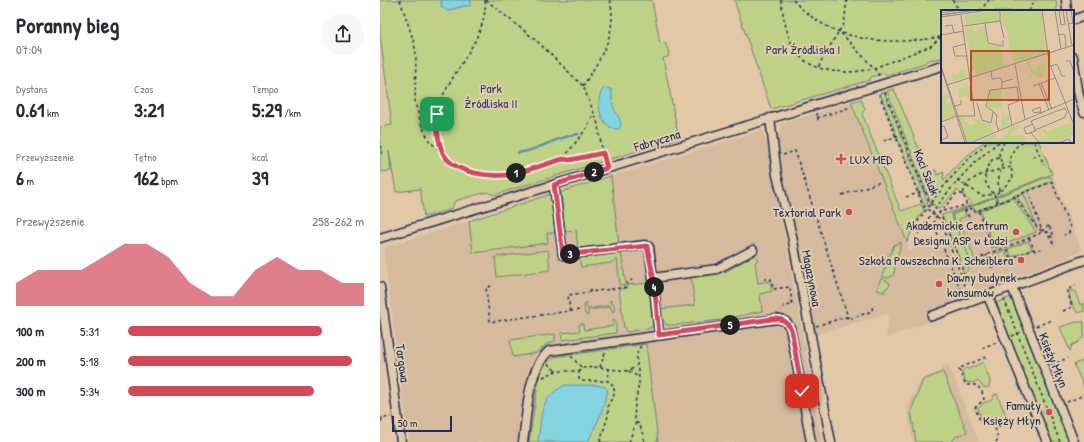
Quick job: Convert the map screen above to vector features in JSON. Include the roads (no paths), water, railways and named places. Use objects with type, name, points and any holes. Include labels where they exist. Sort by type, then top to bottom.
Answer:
[{"type":"street","points":[[1066,0],[1068,10]]},
{"type":"street","points":[[1074,20],[1084,16]]},
{"type":"street","points":[[1074,63],[1084,112]]},
{"type":"street","name":"Fabryczna","points":[[380,238],[941,66]]},
{"type":"street","name":"Magazynowa","points":[[770,118],[777,175],[792,236],[831,442]]},
{"type":"street","points":[[554,185],[563,255],[645,245],[649,247],[659,335]]},
{"type":"street","points":[[653,278],[717,270],[753,250]]},
{"type":"street","points":[[932,316],[969,304],[1084,260]]},
{"type":"street","name":"Targowa","points":[[380,287],[401,442]]},
{"type":"street","name":"Księży Młyn","points":[[1012,287],[1074,442]]},
{"type":"street","points":[[988,296],[1047,442]]},
{"type":"street","points":[[523,442],[533,373],[541,359],[549,351],[772,319],[785,322],[790,327],[792,333],[812,442]]},
{"type":"water","points":[[443,0],[470,0],[471,3],[470,6],[463,6],[447,11],[441,6],[441,2]]},
{"type":"water","points":[[604,88],[611,89],[612,103],[621,123],[619,129],[613,128],[603,120],[599,106],[599,99]]},
{"type":"water","points":[[565,385],[596,385],[605,387],[608,390],[601,414],[588,442],[538,442],[541,416],[546,402],[556,390]]},
{"type":"waterway","points":[[518,153],[578,134]]},
{"type":"place","name":"LUX MED","points":[[841,159]]},
{"type":"place","name":"Textorial Park","points":[[849,212]]},
{"type":"place","name":"Akademickie Centrum Designu ASP w Łodzi","points":[[1016,232]]},
{"type":"place","name":"Szkoła Powszechna K. Scheiblera","points":[[1021,260]]},
{"type":"place","name":"Dawny budynek konsumów","points":[[939,284]]},
{"type":"place","name":"Famuły Księży Młyn","points":[[1049,412]]},
{"type":"park label","name":"Park Źródliska I","points":[[803,49]]},
{"type":"park label","name":"Park Źródliska II","points":[[491,96]]}]
